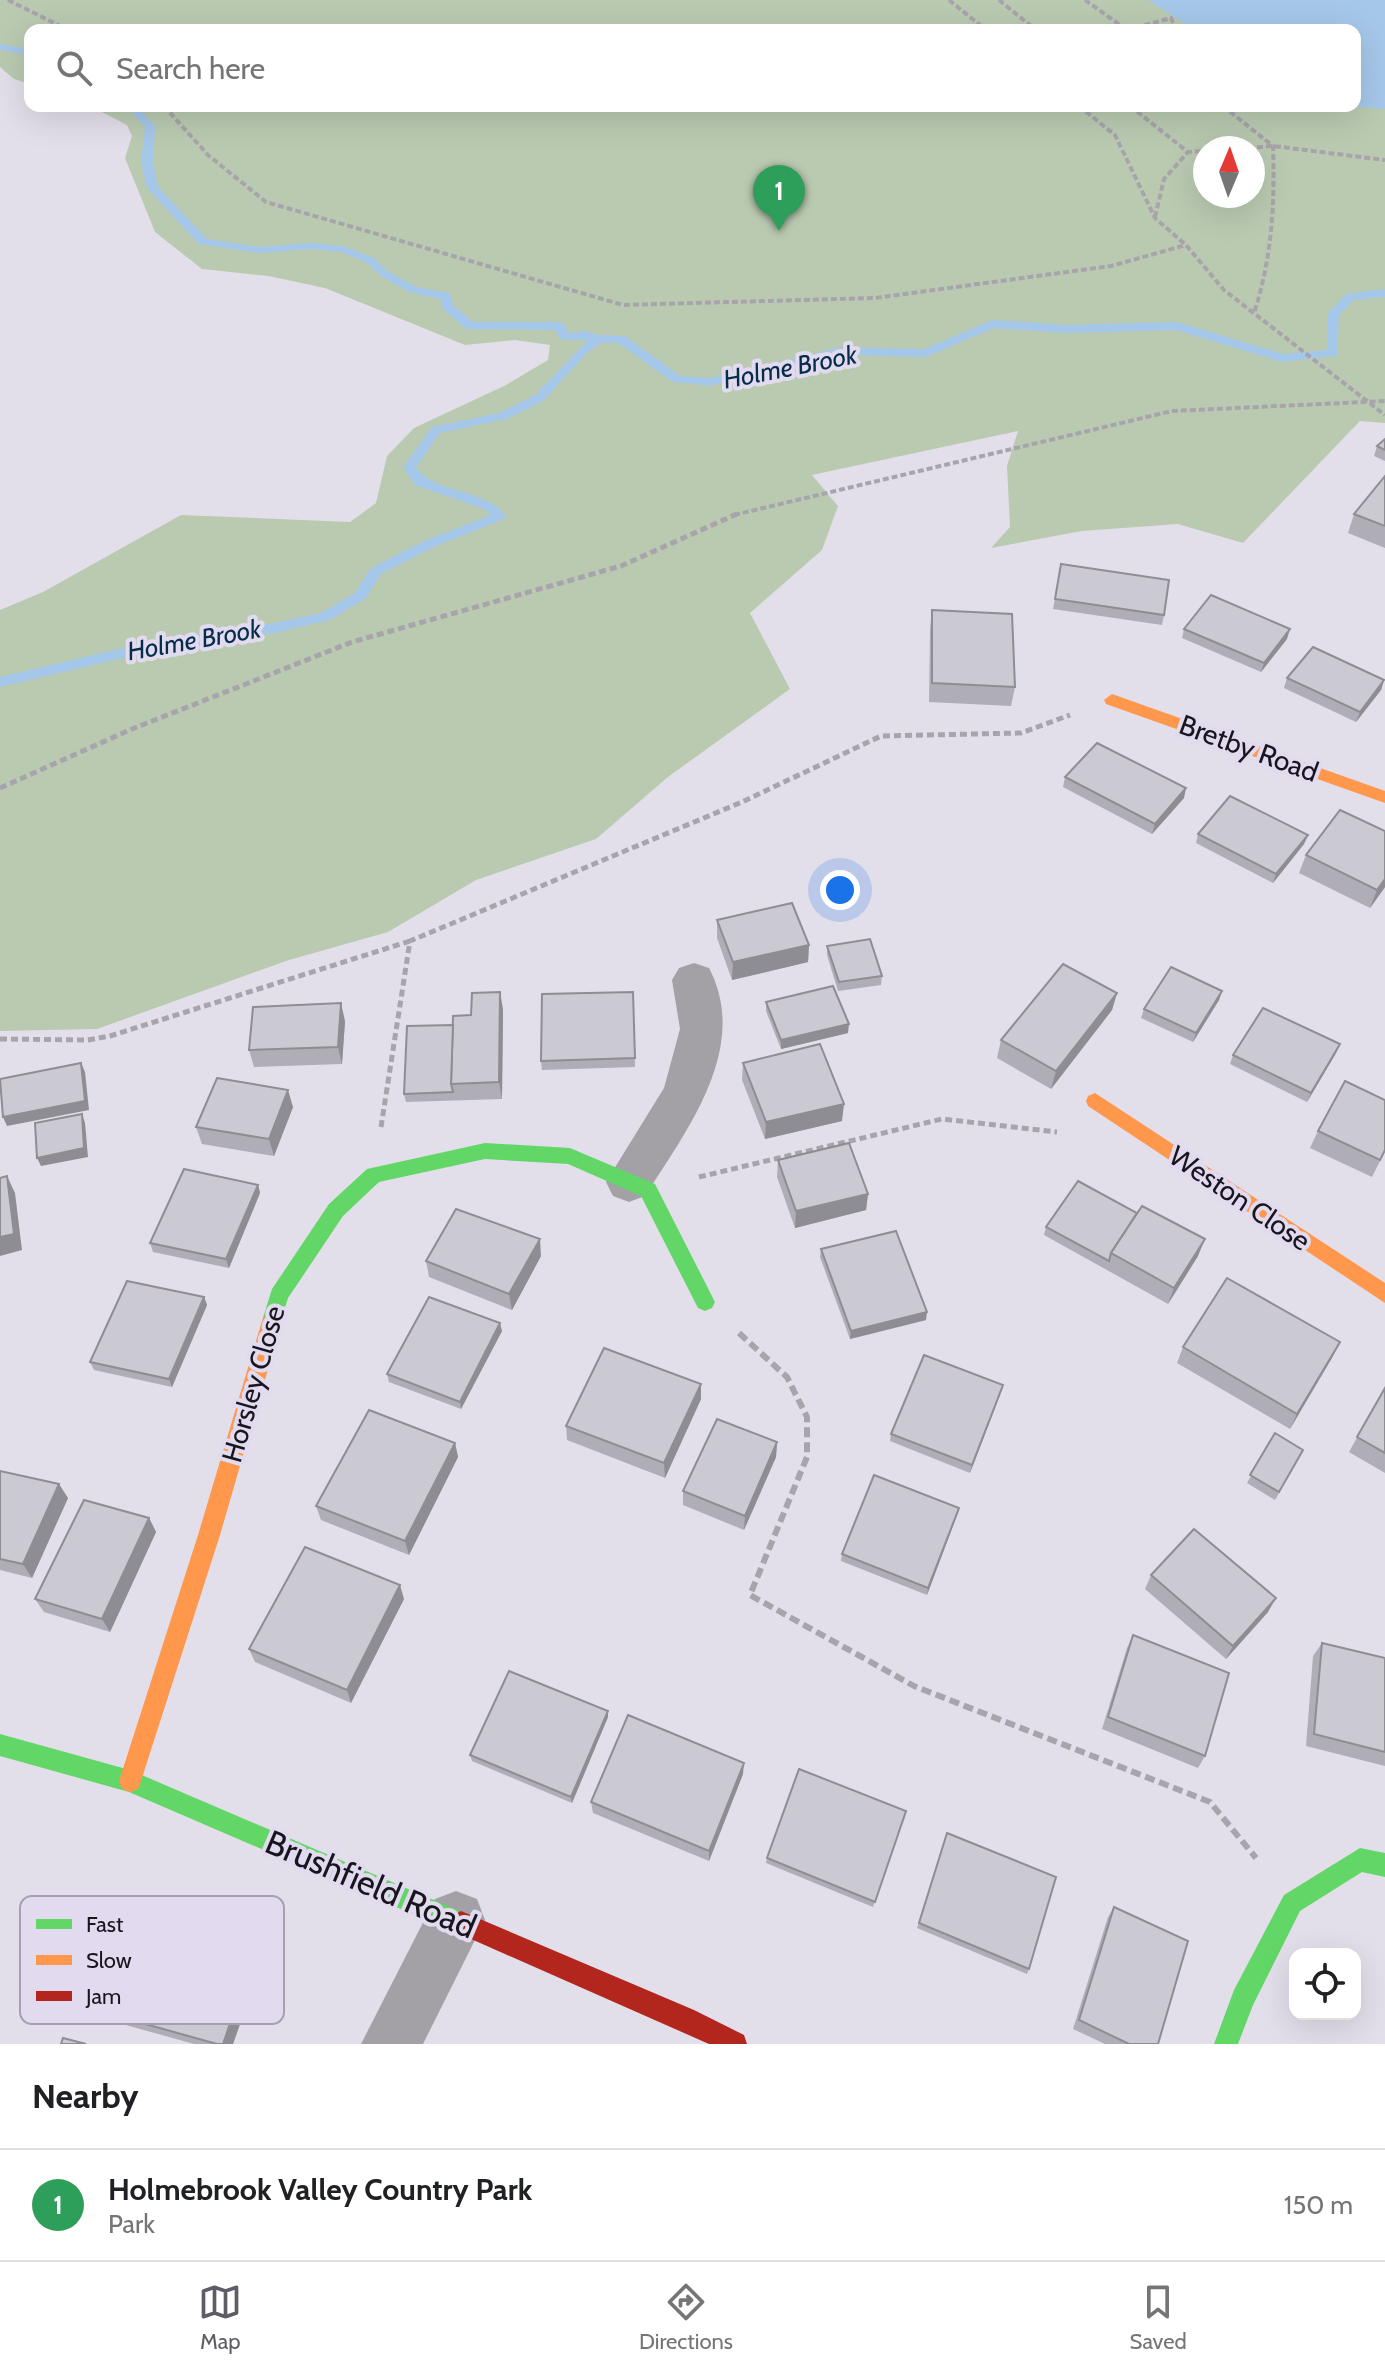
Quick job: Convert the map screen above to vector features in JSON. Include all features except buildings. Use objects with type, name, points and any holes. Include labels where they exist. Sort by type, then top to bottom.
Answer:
[{"type":"street","name":"Bretby Road","points":[[1112,700],[1385,797]]},
{"type":"street","points":[[638,1186],[685,1093],[702,1029],[694,980]]},
{"type":"street","name":"Weston Close","points":[[1095,1101],[1385,1294]]},
{"type":"street","points":[[374,1175],[485,1151],[570,1156],[638,1186],[705,1302]]},
{"type":"street","name":"Horsley Close","points":[[130,1781],[209,1535],[279,1295],[336,1210],[374,1175]]},
{"type":"street","name":"Brushfield Road","points":[[0,1745],[130,1781],[456,1920],[735,2044]]},
{"type":"street","points":[[1226,2044],[1243,1999],[1292,1903],[1360,1860],[1385,1865]]},
{"type":"street","points":[[391,2044],[456,1920]]},
{"type":"path","points":[[8,0],[56,24]]},
{"type":"path","points":[[949,0],[979,24]]},
{"type":"path","points":[[999,0],[1029,24]]},
{"type":"path","points":[[1085,0],[1119,24]]},
{"type":"path","points":[[1149,24],[1171,18],[1174,24]]},
{"type":"path","points":[[169,112],[208,155],[266,202],[623,305],[875,298],[1111,266],[1186,245]]},
{"type":"path","points":[[1086,112],[1115,135],[1155,218],[1186,245],[1224,290],[1385,415]]},
{"type":"path","points":[[1138,112],[1188,152],[1193,152]]},
{"type":"path","points":[[1230,112],[1273,146],[1277,212],[1263,288],[1254,314]]},
{"type":"path","points":[[1265,147],[1385,160]]},
{"type":"path","points":[[1155,218],[1164,179],[1188,152]]},
{"type":"path","points":[[0,788],[132,729],[352,642],[621,566],[737,514],[1172,411],[1385,401]]},
{"type":"path","points":[[0,1039],[88,1040],[110,1036],[410,941],[742,802],[881,736],[1021,733],[1112,700]]},
{"type":"path","points":[[374,1175],[410,941]]},
{"type":"path","points":[[638,1186],[942,1119],[1062,1133]]},
{"type":"path","points":[[705,1302],[787,1377],[807,1417],[807,1457],[750,1595],[914,1686],[1210,1802],[1292,1903]]},
{"type":"green space","points":[[0,0],[1385,0],[1385,423],[1360,421],[1243,543],[1178,524],[1082,531],[991,548],[1010,527],[1007,466],[1018,431],[812,475],[838,506],[822,550],[750,613],[790,689],[668,777],[596,839],[476,880],[388,932],[289,960],[97,1029],[0,1031],[0,610],[43,592],[181,515],[350,522],[376,503],[387,456],[414,428],[504,386],[548,360],[550,345],[515,340],[465,345],[325,288],[268,276],[202,269],[155,232],[125,158],[132,136],[127,125],[102,112],[1361,112],[1361,24],[24,24],[24,82],[14,79],[0,67]]},
{"type":"water","points":[[1149,0],[1385,0],[1385,109],[1361,107],[1361,24],[1185,24]]},
{"type":"waterway","points":[[0,47],[24,51]]},
{"type":"waterway","points":[[137,112],[150,126],[147,162],[153,188],[203,242],[259,250],[312,246],[343,249],[370,260],[385,274],[413,290],[446,296],[447,306],[470,326],[559,326],[565,337],[585,335],[597,339]]},
{"type":"waterway","name":"Holme Brook","points":[[597,339],[621,339],[677,379],[710,382],[841,351],[926,353],[992,324],[1066,329],[1177,326],[1282,358],[1333,353],[1333,314],[1350,297],[1385,293]]},
{"type":"waterway","name":"Holme Brook","points":[[0,682],[157,645],[275,628],[325,617],[360,596],[376,571],[429,544],[499,516],[491,507],[420,482],[409,467],[436,430],[503,416],[539,398],[597,339]]},
{"type":"traffic: fast","points":[[272,1321],[279,1295],[336,1210],[374,1175],[485,1151],[570,1156],[648,1190],[705,1302]]},
{"type":"traffic: fast","points":[[0,1745],[130,1781],[461,1923]]},
{"type":"traffic: fast","points":[[1226,2044],[1243,1999],[1292,1903],[1360,1860],[1385,1865]]},
{"type":"traffic: slow","points":[[1112,700],[1385,797]]},
{"type":"traffic: slow","points":[[1095,1101],[1385,1294]]},
{"type":"traffic: slow","points":[[130,1781],[209,1535],[272,1321]]},
{"type":"traffic: jam","points":[[461,1923],[685,2019],[735,2044]]},
{"type":"place","name":"Holmebrook Valley Country Park","points":[[779,231]]}]
